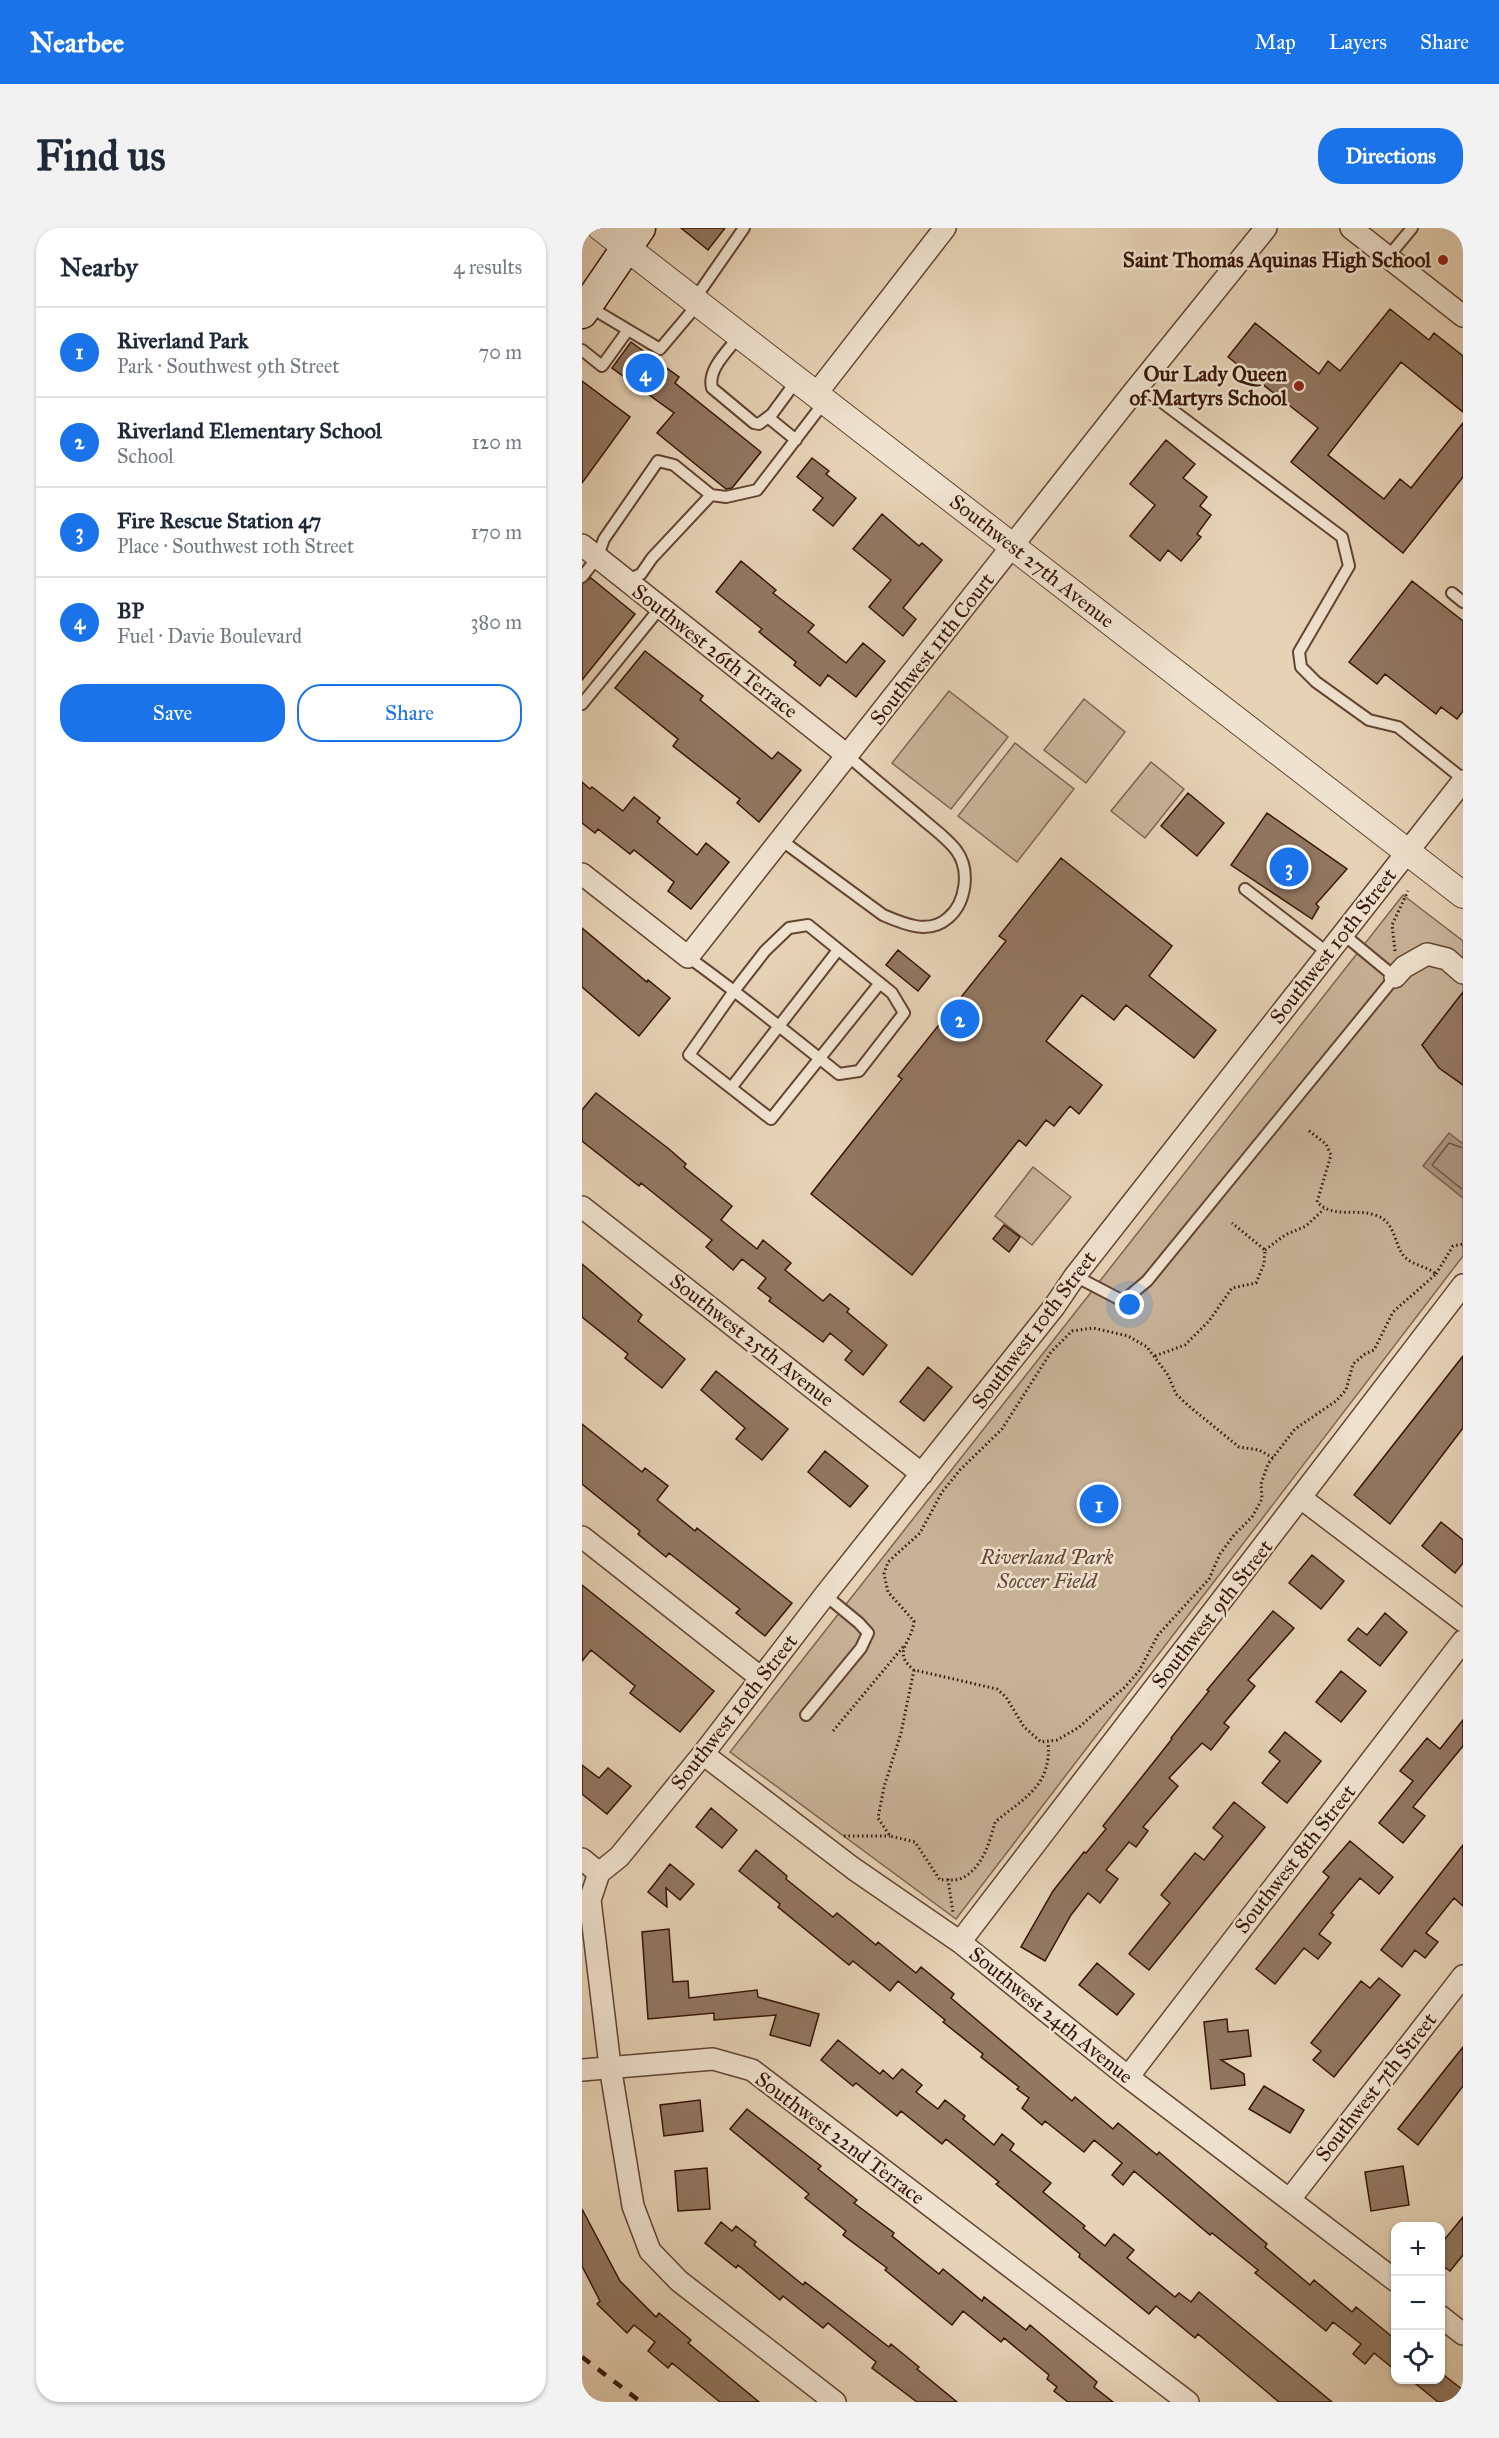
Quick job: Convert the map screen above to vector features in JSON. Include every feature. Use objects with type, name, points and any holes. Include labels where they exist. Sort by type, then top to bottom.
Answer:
[{"type":"main road","points":[[585,309],[633,238]]},
{"type":"street","name":"Southwest 27th Avenue","points":[[601,228],[633,238],[696,302],[1463,895]]},
{"type":"street","points":[[813,392],[945,228]]},
{"type":"street","name":"Southwest 11th Court","points":[[688,957],[1139,385],[1266,228]]},
{"type":"street","points":[[1351,228],[1463,316]]},
{"type":"street","name":"Southwest 26th Terrace","points":[[590,552],[848,756]]},
{"type":"street","name":"Southwest 10th Street","points":[[599,1873],[619,1857],[703,1754],[1463,780]]},
{"type":"street","points":[[582,874],[688,957]]},
{"type":"street","points":[[1396,968],[1404,967],[1427,954],[1447,959],[1463,973]]},
{"type":"street","name":"Southwest 25th Avenue","points":[[582,1207],[922,1474]]},
{"type":"street","name":"Southwest 9th Street","points":[[960,1942],[1463,1285]]},
{"type":"street","points":[[1301,1498],[1463,1621]]},
{"type":"street","points":[[582,1537],[761,1678]]},
{"type":"street","name":"Southwest 8th Street","points":[[1128,2077],[1463,1641]]},
{"type":"street","name":"Southwest 24th Avenue","points":[[703,1754],[854,1869],[960,1942],[1128,2077],[1391,2278]]},
{"type":"street","points":[[582,1859],[599,1873],[590,1900],[610,2066],[633,2206],[650,2252],[679,2281],[836,2402]]},
{"type":"street","name":"Southwest 7th Street","points":[[1290,2199],[1463,1976]]},
{"type":"street","name":"Southwest 22nd Terrace","points":[[582,2070],[713,2059],[752,2070],[1188,2402]]},
{"type":"street","points":[[1445,2319],[1461,2330]]},
{"type":"lane","points":[[585,309],[660,349],[696,302],[744,228]]},
{"type":"lane","points":[[1388,257],[1412,228]]},
{"type":"lane","points":[[582,350],[602,366],[628,330]]},
{"type":"lane","points":[[740,336],[714,369],[710,381],[712,388],[754,423],[759,424],[813,392]]},
{"type":"lane","points":[[1139,385],[1342,537],[1349,566],[1299,652],[1301,667],[1316,682],[1369,720],[1398,727],[1463,780]]},
{"type":"lane","points":[[582,577],[590,552],[604,539],[658,461],[674,465],[711,495],[726,496],[757,490],[796,440],[813,392]]},
{"type":"lane","points":[[769,418],[796,440]]},
{"type":"lane","points":[[625,581],[641,574],[652,558],[711,495]]},
{"type":"lane","points":[[1452,593],[1463,602]]},
{"type":"lane","points":[[582,704],[660,608]]},
{"type":"lane","points":[[781,840],[883,915],[902,923],[923,927],[939,926],[950,917],[960,903],[964,889],[964,874],[957,851],[848,756]]},
{"type":"lane","points":[[1245,889],[1328,953]]},
{"type":"lane","points":[[688,957],[734,991],[780,1027],[820,1059],[839,1074],[859,1071],[904,1013],[892,993],[880,983],[808,926],[789,928],[765,951],[734,991],[689,1055],[771,1119],[820,1059],[880,983]]},
{"type":"lane","points":[[1075,1275],[1123,1301],[1147,1281],[1396,968],[1342,934]]},
{"type":"lane","points":[[731,1088],[838,950]]},
{"type":"lane","points":[[806,1715],[861,1648],[868,1633],[825,1595]]},
{"type":"path","points":[[1396,968],[1392,924],[1408,891]]},
{"type":"path","points":[[1308,1130],[1326,1144],[1331,1155],[1317,1202],[1324,1209],[1344,1214],[1363,1212],[1377,1215],[1395,1234],[1401,1251],[1407,1259],[1437,1274]]},
{"type":"path","points":[[1155,1356],[1185,1345],[1209,1321],[1232,1288],[1257,1283],[1264,1264],[1265,1250],[1285,1235],[1306,1226],[1324,1209]]},
{"type":"path","points":[[1232,1223],[1265,1250]]},
{"type":"path","points":[[904,1645],[902,1656],[907,1665],[914,1670],[997,1689],[1006,1697],[1023,1728],[1041,1742],[1057,1740],[1089,1720],[1139,1671],[1158,1635],[1209,1579],[1220,1554],[1234,1535],[1252,1517],[1262,1499],[1261,1484],[1268,1464],[1295,1429],[1336,1401],[1346,1390],[1353,1364],[1374,1350],[1393,1312],[1437,1274],[1453,1246],[1463,1244]]},
{"type":"path","points":[[833,1731],[913,1634],[914,1621],[888,1592],[884,1574],[888,1562],[920,1533],[942,1492],[960,1470],[1002,1429],[1052,1352],[1071,1330],[1093,1328],[1128,1336],[1147,1347],[1155,1356],[1176,1394],[1190,1407],[1239,1447],[1259,1450],[1273,1458]]},
{"type":"path","points":[[890,1836],[878,1818],[884,1787],[901,1733],[914,1670]]},
{"type":"path","points":[[836,1830],[844,1836],[890,1836],[915,1842],[940,1880],[960,1879],[976,1866],[989,1847],[995,1822],[1029,1797],[1041,1780],[1050,1756],[1048,1741]]},
{"type":"path","points":[[948,1879],[953,1913]]},
{"type":"green space","points":[[949,691],[1008,737],[951,809],[892,763]]},
{"type":"green space","points":[[1084,699],[1125,732],[1086,783],[1044,750]]},
{"type":"green space","points":[[1015,743],[1074,789],[1017,862],[958,816]]},
{"type":"green space","points":[[1151,762],[1184,789],[1145,838],[1111,811]]},
{"type":"green space","name":"Riverland Park Soccer Field","points":[[1403,895],[1463,941],[1463,1256],[956,1919],[730,1752]]},
{"type":"green space","points":[[1033,1167],[1071,1197],[1032,1245],[995,1216]]},
{"type":"water","points":[[1449,1133],[1463,1144],[1463,1198],[1423,1166]]},
{"type":"building","points":[[681,228],[725,228],[708,250]]},
{"type":"building","points":[[1390,309],[1429,340],[1434,333],[1463,356],[1463,412],[1401,362],[1328,455],[1384,499],[1400,479],[1411,488],[1463,423],[1463,477],[1403,553],[1291,462],[1318,428],[1228,357],[1255,323],[1319,374],[1328,361],[1340,371]]},
{"type":"building","points":[[631,342],[679,377],[675,383],[761,452],[732,488],[726,489],[657,433],[674,413],[612,368]]},
{"type":"building","points":[[582,381],[630,417],[582,483]]},
{"type":"building","points":[[1166,440],[1195,464],[1183,478],[1207,497],[1200,506],[1211,515],[1197,534],[1201,537],[1181,561],[1168,550],[1160,561],[1130,536],[1155,505],[1130,484]]},
{"type":"building","points":[[812,458],[829,471],[826,474],[856,498],[833,526],[813,510],[823,498],[797,477]]},
{"type":"building","points":[[882,514],[919,546],[922,543],[942,560],[903,608],[916,619],[903,636],[869,607],[891,580],[853,549]]},
{"type":"building","points":[[741,561],[776,590],[773,593],[814,625],[808,632],[846,663],[863,643],[885,661],[856,697],[828,675],[820,686],[794,665],[796,662],[759,632],[762,629],[716,592]]},
{"type":"building","points":[[591,578],[635,614],[582,680],[582,584]]},
{"type":"building","points":[[1412,581],[1463,621],[1463,711],[1457,719],[1441,707],[1436,714],[1385,674],[1377,684],[1349,662]]},
{"type":"building","points":[[645,651],[703,696],[700,700],[772,759],[778,752],[801,770],[759,822],[737,803],[740,799],[673,746],[678,739],[615,688]]},
{"type":"building","points":[[582,782],[623,811],[634,797],[660,818],[657,822],[697,855],[706,843],[729,862],[691,909],[668,891],[674,882],[634,850],[630,854],[598,829],[595,833],[582,823]]},
{"type":"building","points":[[1188,793],[1224,823],[1197,856],[1161,826]]},
{"type":"building","points":[[1267,813],[1347,869],[1316,904],[1319,907],[1312,919],[1231,865]]},
{"type":"building","points":[[1061,858],[1172,946],[1149,976],[1216,1030],[1194,1058],[1126,1005],[1114,1020],[1082,995],[1046,1041],[1102,1085],[1079,1114],[1070,1106],[1054,1126],[1046,1120],[1026,1146],[1019,1140],[912,1275],[811,1194],[902,1079],[898,1076],[1006,941],[999,936]]},
{"type":"building","points":[[582,928],[670,998],[639,1036],[582,987]]},
{"type":"building","points":[[898,950],[930,976],[918,991],[886,965]]},
{"type":"building","points":[[1463,992],[1463,1085],[1439,1068],[1422,1045]]},
{"type":"building","points":[[596,1093],[669,1149],[686,1164],[684,1167],[732,1206],[721,1220],[757,1249],[763,1240],[791,1263],[785,1270],[823,1301],[830,1294],[849,1309],[847,1312],[887,1345],[863,1375],[845,1360],[852,1351],[830,1333],[823,1342],[769,1301],[771,1298],[758,1288],[766,1278],[742,1259],[733,1270],[706,1247],[712,1240],[641,1183],[639,1186],[582,1141],[582,1110]]},
{"type":"building","points":[[1004,1225],[1020,1237],[1009,1252],[993,1239]]},
{"type":"building","points":[[582,1264],[642,1315],[638,1321],[685,1359],[662,1388],[625,1358],[628,1354],[582,1317]]},
{"type":"building","points":[[1463,1356],[1463,1428],[1390,1524],[1354,1495]]},
{"type":"building","points":[[928,1367],[952,1387],[924,1421],[900,1402]]},
{"type":"building","points":[[716,1371],[788,1429],[762,1460],[736,1439],[745,1428],[701,1390]]},
{"type":"building","points":[[582,1424],[642,1472],[645,1468],[668,1486],[657,1500],[695,1531],[697,1528],[792,1603],[765,1636],[736,1613],[740,1609],[669,1553],[666,1557],[638,1534],[640,1531],[582,1484]]},
{"type":"building","points":[[825,1451],[868,1486],[850,1507],[808,1472]]},
{"type":"building","points":[[1441,1522],[1463,1540],[1463,1563],[1455,1573],[1422,1546]]},
{"type":"building","points":[[1312,1555],[1344,1581],[1321,1609],[1289,1583]]},
{"type":"building","points":[[582,1585],[714,1691],[680,1732],[630,1693],[635,1686],[591,1650],[582,1661]]},
{"type":"building","points":[[1273,1611],[1294,1628],[1248,1680],[1255,1686],[1224,1723],[1229,1727],[1211,1750],[1202,1743],[1169,1778],[1178,1786],[1143,1827],[1148,1831],[1136,1847],[1129,1842],[1106,1870],[1118,1879],[1100,1903],[1088,1893],[1071,1915],[1045,1961],[1021,1947],[1053,1891],[1106,1829],[1103,1826],[1209,1691],[1207,1690]]},
{"type":"building","points":[[1385,1613],[1407,1632],[1380,1666],[1348,1640],[1358,1628],[1367,1635]]},
{"type":"building","points":[[1341,1671],[1366,1691],[1341,1722],[1316,1702]]},
{"type":"building","points":[[1463,1720],[1463,1746],[1413,1807],[1425,1816],[1403,1843],[1379,1823],[1413,1781],[1400,1771],[1427,1738],[1440,1749]]},
{"type":"building","points":[[1285,1732],[1321,1761],[1287,1803],[1262,1783],[1280,1761],[1269,1752]]},
{"type":"building","points":[[582,1765],[599,1778],[608,1768],[631,1786],[607,1814],[582,1794]]},
{"type":"building","points":[[1234,1802],[1265,1827],[1149,1970],[1129,1954],[1170,1903],[1161,1895],[1195,1853],[1204,1860],[1223,1836],[1213,1828]]},
{"type":"building","points":[[711,1808],[737,1830],[722,1848],[696,1827]]},
{"type":"building","points":[[1350,1841],[1393,1877],[1379,1894],[1360,1878],[1331,1913],[1334,1915],[1319,1934],[1331,1943],[1318,1959],[1304,1948],[1275,1984],[1256,1969],[1329,1877],[1323,1872]]},
{"type":"building","points":[[1463,1845],[1463,1906],[1454,1898],[1426,1933],[1438,1942],[1425,1958],[1415,1950],[1402,1967],[1381,1950]]},
{"type":"building","points":[[756,1850],[787,1876],[786,1879],[833,1917],[837,1913],[876,1945],[878,1942],[916,1973],[921,1967],[954,1994],[951,1998],[1072,2101],[1075,2097],[1113,2129],[1118,2123],[1157,2155],[1159,2152],[1267,2244],[1265,2247],[1310,2285],[1314,2280],[1352,2312],[1356,2307],[1391,2336],[1391,2367],[1374,2353],[1365,2364],[1353,2354],[1361,2344],[1333,2322],[1326,2331],[1255,2273],[1258,2270],[1212,2233],[1210,2235],[1134,2171],[1123,2185],[1112,2175],[1122,2163],[1094,2140],[1084,2152],[1045,2121],[1042,2125],[1022,2108],[1029,2098],[1017,2089],[1019,2087],[981,2057],[983,2054],[943,2022],[945,2020],[898,1981],[890,1991],[853,1961],[849,1965],[778,1907],[780,1904],[739,1871]]},
{"type":"building","points":[[670,1864],[694,1884],[680,1900],[666,1888],[667,1907],[648,1892]]},
{"type":"building","points":[[669,1929],[673,1982],[688,1981],[689,1998],[757,1990],[758,1997],[819,2014],[810,2046],[770,2035],[776,2015],[714,2020],[714,2013],[648,2019],[642,1932]]},
{"type":"building","points":[[1097,1963],[1134,1994],[1117,2015],[1079,1985]]},
{"type":"building","points":[[1379,1978],[1400,1995],[1334,2077],[1313,2060],[1321,2051],[1311,2043],[1361,1981],[1370,1988]]},
{"type":"building","points":[[1227,2019],[1228,2032],[1248,2030],[1251,2056],[1221,2060],[1244,2074],[1245,2085],[1211,2089],[1204,2022]]},
{"type":"building","points":[[838,2040],[880,2074],[883,2070],[893,2079],[902,2069],[922,2085],[916,2092],[938,2109],[945,2100],[965,2116],[963,2119],[994,2145],[1002,2134],[1014,2144],[1010,2150],[1051,2183],[1043,2192],[1085,2226],[1083,2228],[1105,2246],[1114,2234],[1134,2250],[1127,2258],[1175,2297],[1179,2293],[1191,2302],[1199,2292],[1332,2402],[1279,2402],[1198,2334],[1195,2338],[1156,2306],[1149,2314],[1079,2257],[1080,2254],[996,2184],[999,2182],[946,2139],[942,2144],[901,2111],[897,2116],[856,2083],[853,2086],[821,2060]]},
{"type":"building","points":[[1463,2047],[1463,2086],[1418,2145],[1398,2129]]},
{"type":"building","points":[[1264,2086],[1304,2110],[1290,2133],[1249,2109]]},
{"type":"building","points":[[700,2100],[703,2131],[664,2136],[660,2105]]},
{"type":"building","points":[[747,2109],[821,2166],[818,2169],[857,2200],[854,2203],[894,2233],[892,2236],[939,2274],[943,2269],[982,2301],[984,2297],[1026,2330],[1030,2325],[1097,2382],[1094,2387],[1113,2402],[1068,2402],[1054,2391],[1057,2387],[1047,2379],[1049,2375],[1004,2338],[1001,2342],[963,2311],[952,2325],[885,2270],[887,2268],[843,2235],[846,2231],[805,2198],[809,2194],[730,2129]]},
{"type":"building","points":[[1403,2166],[1409,2205],[1371,2211],[1365,2172]]},
{"type":"building","points":[[707,2168],[710,2209],[678,2211],[675,2171]]},
{"type":"building","points":[[582,2209],[620,2281],[656,2317],[659,2313],[691,2340],[688,2343],[759,2402],[720,2402],[672,2363],[668,2368],[648,2351],[655,2342],[634,2325],[627,2333],[597,2304],[600,2301],[582,2266]]},
{"type":"building","points":[[1463,2217],[1463,2255],[1450,2271],[1445,2268],[1445,2239]]},
{"type":"building","points":[[721,2222],[732,2231],[736,2226],[756,2242],[754,2245],[803,2285],[805,2282],[889,2347],[891,2344],[957,2402],[917,2402],[872,2368],[876,2362],[828,2323],[823,2328],[783,2296],[780,2300],[738,2265],[736,2268],[705,2243]]},
{"type":"building","points":[[1445,2376],[1463,2390],[1463,2402],[1438,2402],[1416,2384],[1445,2384]]},
{"type":"railway","points":[[582,2357],[641,2402]]},
{"type":"place","name":"Saint Thomas Aquinas High School","points":[[1443,260]]},
{"type":"place","name":"BP","points":[[645,373]]},
{"type":"place","name":"Our Lady Queen of Martyrs School","points":[[1299,386]]},
{"type":"place","name":"Fire Rescue Station 47","points":[[1289,867]]},
{"type":"place","name":"Riverland Elementary School","points":[[960,1019]]},
{"type":"place","name":"Riverland Park","points":[[1099,1504]]}]
